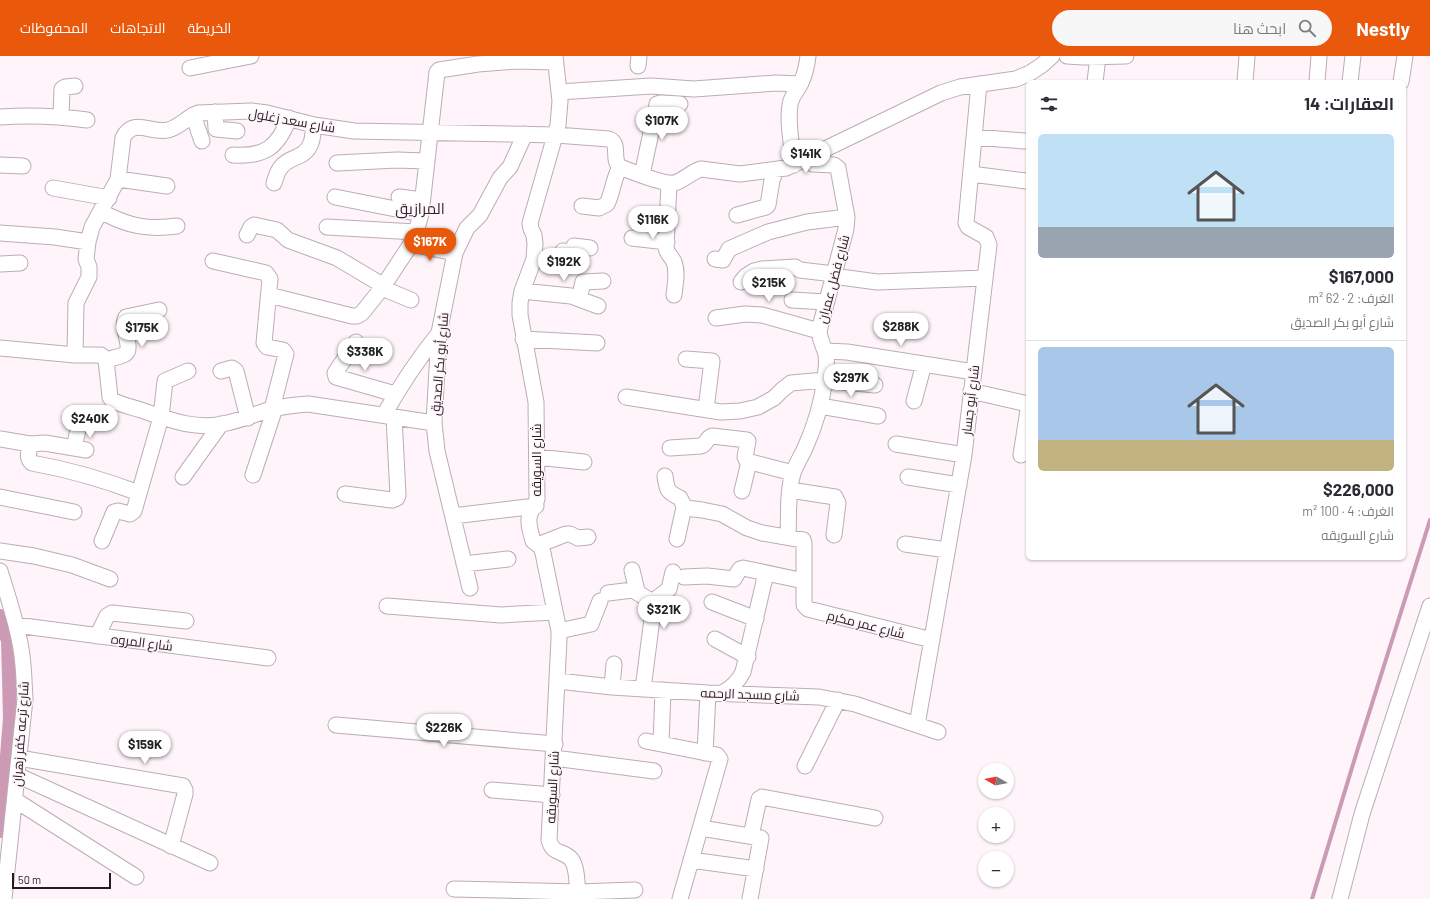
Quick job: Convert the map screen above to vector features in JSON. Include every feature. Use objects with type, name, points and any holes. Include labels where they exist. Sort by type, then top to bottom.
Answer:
[{"type":"street","points":[[190,68],[251,56]]},
{"type":"street","points":[[794,165],[790,105],[793,95],[800,84],[807,66],[808,56]]},
{"type":"street","points":[[582,206],[599,208],[607,204],[611,195],[615,175],[620,167],[669,183],[678,182],[695,170],[701,169],[740,174],[786,168],[942,93],[960,87],[1016,79],[1036,69],[1052,56]]},
{"type":"street","points":[[1067,56],[1126,56]]},
{"type":"street","points":[[1245,80],[1247,56]]},
{"type":"street","points":[[1317,80],[1319,56]]},
{"type":"street","points":[[1350,80],[1353,56]]},
{"type":"street","points":[[1401,80],[1405,56]]},
{"type":"street","points":[[1088,57],[1094,80]]},
{"type":"street","points":[[269,295],[352,316],[357,316],[362,313],[383,287],[414,238],[422,207],[436,74],[439,70],[478,64],[555,59]]},
{"type":"street","name":"شارع السويقه","points":[[555,59],[560,113],[556,135],[530,223],[534,235],[534,259],[522,291],[520,315],[536,402],[537,499],[536,506],[530,514],[529,519],[532,539],[544,553],[559,631],[558,681],[549,840],[554,849],[567,856],[574,863],[578,896]]},
{"type":"street","points":[[559,92],[651,86],[694,89],[776,83],[800,84]]},
{"type":"street","name":"شارع أبو جسار","points":[[917,725],[964,454],[989,242],[986,237],[968,227],[966,223],[979,84]]},
{"type":"street","points":[[61,116],[62,89],[65,87],[75,86]]},
{"type":"street","points":[[642,175],[657,104],[680,104]]},
{"type":"street","name":"شارع سعد زغلول","points":[[75,355],[76,303],[89,277],[89,267],[86,259],[88,242],[92,227],[102,212],[118,179],[123,138],[128,130],[138,127],[154,130],[167,130],[179,126],[198,113],[252,111],[289,118],[314,125],[354,131],[525,134],[612,139],[615,144],[616,161],[620,167]]},
{"type":"street","points":[[215,112],[216,129],[237,131]]},
{"type":"street","points":[[0,117],[27,115],[61,116],[87,120]]},
{"type":"street","points":[[193,115],[202,141]]},
{"type":"street","points":[[233,155],[248,156],[262,152],[275,144],[284,132],[289,118]]},
{"type":"street","points":[[274,183],[278,171],[282,165],[301,155],[307,150],[311,143],[314,125]]},
{"type":"street","name":"شارع أبو بكر الصديق","points":[[470,588],[437,452],[434,424],[439,333],[455,253],[466,228],[480,215],[500,178],[510,167],[525,134]]},
{"type":"street","points":[[974,136],[1024,141]]},
{"type":"street","name":"شارع فضل عمران","points":[[788,537],[790,490],[793,473],[814,428],[825,380],[825,351],[819,338],[819,331],[846,229],[847,218],[838,168],[834,165],[813,164],[808,158]]},
{"type":"street","points":[[337,163],[396,160],[426,161]]},
{"type":"street","points":[[0,165],[23,166]]},
{"type":"street","points":[[737,215],[766,208],[768,206],[772,180],[776,170]]},
{"type":"street","points":[[971,174],[1026,180]]},
{"type":"street","points":[[118,179],[167,186]]},
{"type":"street","points":[[669,183],[667,252],[673,261],[675,268],[674,295]]},
{"type":"street","points":[[52,188],[109,198]]},
{"type":"street","points":[[335,197],[422,207]]},
{"type":"street","points":[[399,197],[422,207]]},
{"type":"street","points":[[102,212],[130,225],[145,228],[177,226]]},
{"type":"street","points":[[715,259],[723,260],[729,249],[768,232],[807,222],[847,218]]},
{"type":"street","points":[[247,234],[254,225],[276,230],[288,240],[337,258],[383,287],[411,300]]},
{"type":"street","points":[[328,227],[414,238],[455,253]]},
{"type":"street","points":[[0,233],[55,237],[88,242]]},
{"type":"street","points":[[632,238],[667,242]]},
{"type":"street","points":[[554,262],[555,258],[562,257],[563,251],[572,252],[574,246],[590,248]]},
{"type":"street","points":[[534,259],[570,265]]},
{"type":"street","points":[[213,261],[266,273],[269,275],[271,282],[264,343],[267,346],[283,350],[286,354],[273,409],[253,476]]},
{"type":"street","points":[[0,264],[20,264]]},
{"type":"street","points":[[741,282],[746,276],[754,271],[762,269],[795,267],[800,270],[877,282],[985,278]]},
{"type":"street","points":[[579,299],[583,282],[603,281]]},
{"type":"street","points":[[522,291],[571,296],[598,306]]},
{"type":"street","points":[[792,300],[826,302]]},
{"type":"street","points":[[106,360],[124,355],[128,351],[124,324],[126,317],[159,310]]},
{"type":"street","points":[[716,318],[745,314],[762,315],[819,331]]},
{"type":"street","points":[[345,494],[392,500],[397,498],[398,495],[389,416],[395,394],[439,333]]},
{"type":"street","points":[[524,339],[597,343]]},
{"type":"street","points":[[356,342],[335,373],[336,377],[395,394]]},
{"type":"street","points":[[0,348],[75,355],[99,354],[106,360],[110,397],[112,400],[175,422],[191,425],[206,426],[221,424],[248,418],[273,409],[290,405],[308,404],[434,424]]},
{"type":"street","points":[[825,351],[847,352],[974,372]]},
{"type":"street","points":[[686,359],[712,362],[706,409]]},
{"type":"street","points":[[914,402],[924,364]]},
{"type":"street","points":[[221,371],[232,368],[236,371],[248,418]]},
{"type":"street","points":[[102,541],[113,513],[118,511],[130,514],[132,513],[161,417],[165,381],[188,371]]},
{"type":"street","points":[[626,397],[721,412],[740,412],[758,407],[774,398],[791,383],[825,380],[875,385]]},
{"type":"street","points":[[971,391],[1026,404]]},
{"type":"street","points":[[820,406],[878,416]]},
{"type":"street","points":[[1021,455],[1026,423]]},
{"type":"street","points":[[183,477],[221,424]]},
{"type":"street","points":[[0,439],[30,444],[45,443],[80,449],[79,425]]},
{"type":"street","points":[[670,448],[702,446],[708,438],[712,436],[748,441],[745,457],[748,462],[742,491]]},
{"type":"street","points":[[30,444],[28,457],[29,461],[32,463],[68,470],[139,493]]},
{"type":"street","points":[[896,444],[964,454]]},
{"type":"street","points":[[537,457],[584,462]]},
{"type":"street","points":[[748,462],[793,473]]},
{"type":"street","points":[[665,476],[668,490],[680,498],[684,507],[677,539]]},
{"type":"street","points":[[908,477],[959,485]]},
{"type":"street","points":[[790,490],[836,497],[838,503],[834,535]]},
{"type":"street","points":[[0,497],[74,512]]},
{"type":"street","points":[[453,516],[536,506]]},
{"type":"street","points":[[643,689],[654,603],[669,589],[679,575],[734,579],[740,569],[743,568],[804,581],[804,542],[801,539],[762,533],[747,528],[722,514],[684,507]]},
{"type":"street","points":[[538,545],[566,534],[570,534],[578,538],[588,537]]},
{"type":"street","points":[[905,544],[947,550]]},
{"type":"street","points":[[0,551],[34,556],[72,565],[110,579]]},
{"type":"street","points":[[464,564],[508,559]]},
{"type":"street","points":[[632,570],[637,591]]},
{"type":"street","name":"شارع ترعه كفر زهران","points":[[0,571],[16,625],[21,649],[25,693],[4,899]]},
{"type":"street","points":[[705,753],[715,693],[731,688],[744,672],[766,573]]},
{"type":"street","name":"شارع عمر مكرم","points":[[804,581],[804,603],[805,607],[808,609],[932,640]]},
{"type":"street","points":[[559,631],[591,624],[604,597],[630,590],[637,591],[654,603]]},
{"type":"street","points":[[712,602],[756,619]]},
{"type":"street","points":[[387,606],[494,615],[556,612]]},
{"type":"street","points":[[1340,899],[1362,814],[1430,606]]},
{"type":"street","points":[[97,636],[107,616],[112,613],[186,621]]},
{"type":"street","name":"شارع المروه","points":[[16,625],[268,658]]},
{"type":"street","points":[[715,639],[748,657]]},
{"type":"street","points":[[612,687],[614,664]]},
{"type":"street","name":"شارع مسجد الرحمه","points":[[558,681],[643,689],[715,693],[800,695],[838,700],[855,704],[938,732]]},
{"type":"street","points":[[661,744],[663,690]]},
{"type":"street","points":[[805,766],[838,700]]},
{"type":"street","points":[[336,725],[554,751],[654,771]]},
{"type":"street","points":[[646,741],[717,755],[720,758],[680,899]]},
{"type":"street","points":[[19,758],[183,786],[185,794],[171,846]]},
{"type":"street","points":[[17,775],[210,863]]},
{"type":"street","points":[[492,790],[552,795]]},
{"type":"street","points":[[751,836],[759,799],[762,797],[875,818]]},
{"type":"street","points":[[14,800],[136,877]]},
{"type":"street","points":[[701,828],[761,838],[750,899]]},
{"type":"street","points":[[691,860],[756,869]]},
{"type":"street","points":[[454,889],[578,896],[635,890]]},
{"type":"waterway","points":[[1312,899],[1430,520]]},
{"type":"waterway","points":[[0,616],[8,641],[10,718],[0,831]]},
{"type":"district","name":"المرازيق","points":[[420,208]]}]
